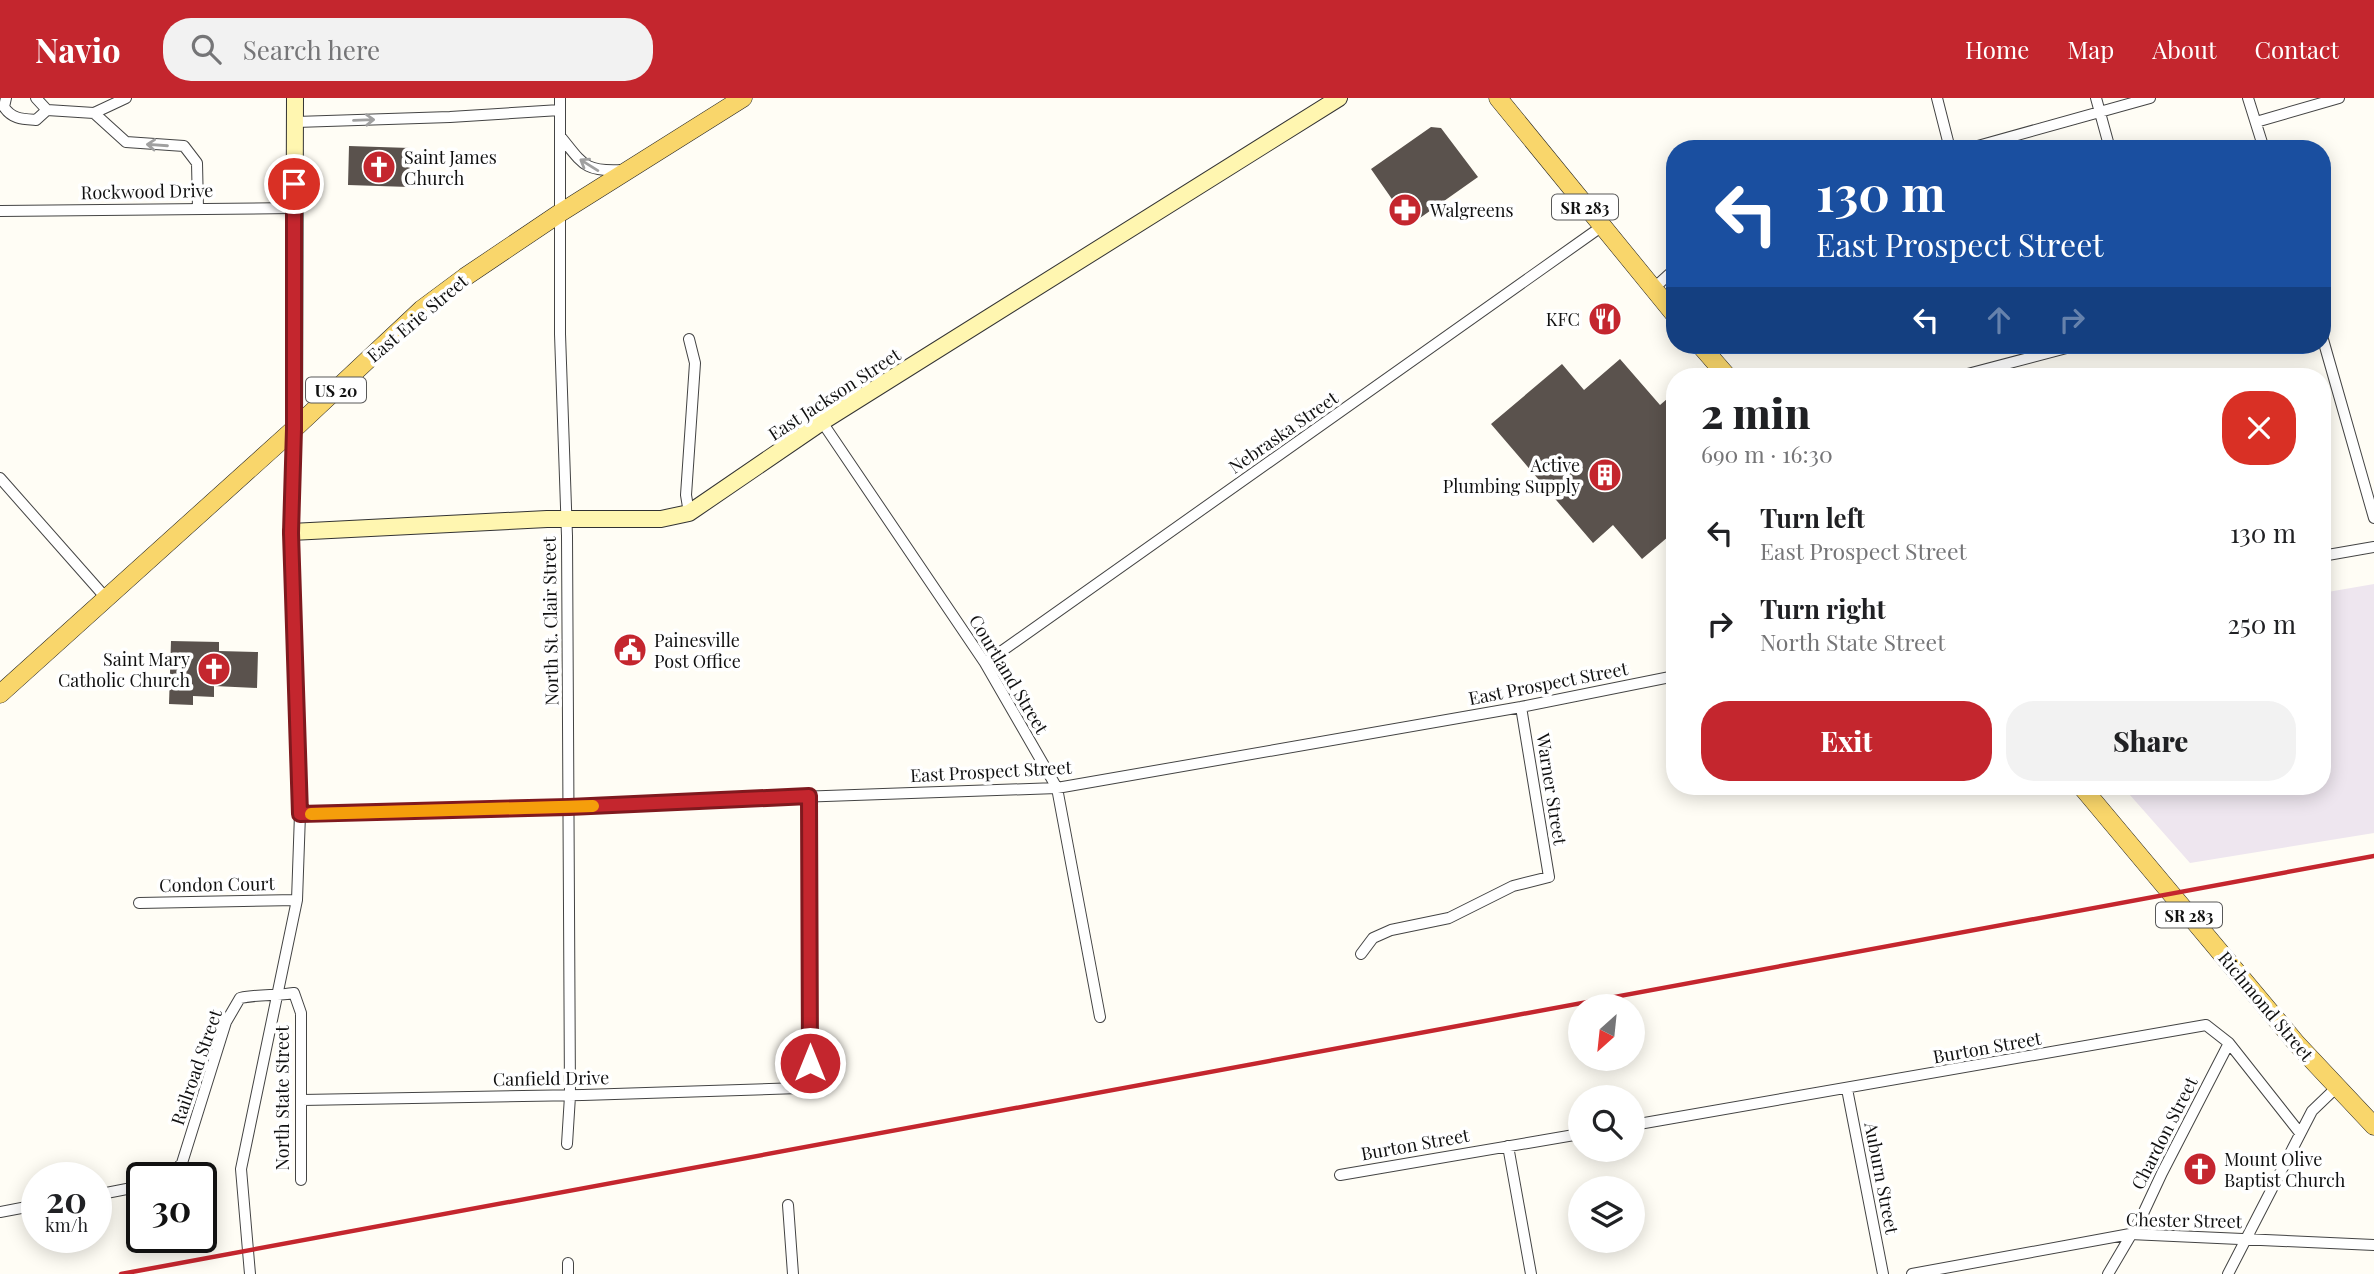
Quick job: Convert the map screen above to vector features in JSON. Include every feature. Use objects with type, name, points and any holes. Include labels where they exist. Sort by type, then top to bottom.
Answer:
[{"type":"main road","name":"East Erie Street","points":[[0,694],[294,429],[422,309],[464,277],[743,98]]},
{"type":"main road","name":"SR 283","points":[[1498,98],[1666,304]]},
{"type":"main road","points":[[1708,354],[1720,368]]},
{"type":"main road","name":"Richmond Street","points":[[2089,795],[2337,1087],[2374,1126]]},
{"type":"street","points":[[6,98],[4,107],[9,114],[20,119],[36,120],[47,110]]},
{"type":"street","points":[[36,98],[47,110],[94,113],[126,98]]},
{"type":"street","name":"North State Street","points":[[250,1274],[242,1169],[297,900],[300,814],[291,533],[295,98]]},
{"type":"street","name":"North St. Clair Street","points":[[560,98],[560,334],[569,807],[567,1144]]},
{"type":"street","name":"East Jackson Street","points":[[291,533],[565,520],[661,519],[689,513],[822,422],[1339,98]]},
{"type":"street","points":[[1937,98],[1948,140]]},
{"type":"street","points":[[2096,98],[2108,140]]},
{"type":"street","points":[[2001,140],[2150,98]]},
{"type":"street","points":[[2248,98],[2261,140]]},
{"type":"street","points":[[2256,122],[2339,98]]},
{"type":"street","points":[[296,122],[560,110]]},
{"type":"street","points":[[94,113],[125,142],[184,146],[197,163],[198,208]]},
{"type":"street","points":[[559,136],[583,164],[598,172],[629,170]]},
{"type":"street","name":"Rockwood Drive","points":[[0,211],[294,208]]},
{"type":"street","name":"Nebraska Street","points":[[985,663],[1601,227]]},
{"type":"street","points":[[1653,289],[1666,278]]},
{"type":"street","points":[[689,339],[695,363],[686,495],[689,513]]},
{"type":"street","points":[[1990,368],[2044,354]]},
{"type":"street","points":[[2327,354],[2374,518]]},
{"type":"street","name":"Courtland Street","points":[[822,422],[985,663],[1057,788],[1100,1017]]},
{"type":"street","points":[[0,478],[106,598]]},
{"type":"street","points":[[2331,554],[2374,547]]},
{"type":"street","name":"East Prospect Street","points":[[300,814],[569,807],[1057,788],[1521,707],[1666,678]]},
{"type":"street","name":"Warner Street","points":[[1361,954],[1373,939],[1391,930],[1449,918],[1513,886],[1549,877],[1521,707]]},
{"type":"street","name":"Canfield Drive","points":[[302,1100],[569,1096],[799,1088],[810,1063],[809,796]]},
{"type":"street","name":"Condon Court","points":[[139,903],[297,900]]},
{"type":"street","name":"North State Street","points":[[276,996],[295,993],[301,1013],[301,1180]]},
{"type":"street","name":"Railroad Street","points":[[182,1162],[231,1014],[240,998],[259,994],[276,996]]},
{"type":"street","name":"Burton Street","points":[[1645,1123],[2206,1025],[2229,1043],[2300,1133]]},
{"type":"street","name":"Chardon Street","points":[[2108,1274],[2141,1218],[2161,1173],[2229,1043]]},
{"type":"street","points":[[2228,1274],[2312,1111],[2337,1087]]},
{"type":"street","name":"Auburn Street","points":[[1847,1089],[1883,1274]]},
{"type":"street","name":"Burton Street","points":[[1340,1175],[1568,1136]]},
{"type":"street","points":[[1508,1146],[1531,1274]]},
{"type":"street","points":[[788,1205],[793,1274]]},
{"type":"street","points":[[0,1212],[21,1208]]},
{"type":"street","name":"Chester Street","points":[[1912,1274],[2130,1234],[2374,1245]]},
{"type":"shaded area","points":[[2374,584],[2374,833],[2190,863],[2130,795],[2331,795],[2331,591]]},
{"type":"building","name":"Walgreens","points":[[1431,127],[1441,128],[1478,177],[1410,225],[1371,169]]},
{"type":"building","name":"Saint James Church","points":[[349,146],[410,148],[409,187],[348,185]]},
{"type":"building","name":"Active Plumbing Supply","points":[[1620,359],[1660,405],[1666,400],[1666,539],[1642,559],[1613,525],[1593,543],[1491,424],[1562,364],[1584,390]]},
{"type":"building","name":"Saint Mary Catholic Church","points":[[171,641],[219,642],[219,651],[258,652],[257,688],[214,686],[214,697],[193,696],[193,705],[169,704]]},
{"type":"railway","points":[[121,1274],[2374,856]]},
{"type":"slow traffic","points":[[311,814],[593,806]]},
{"type":"place","name":"Saint James Church","points":[[379,167]]},
{"type":"place","name":"Walgreens","points":[[1405,210]]},
{"type":"place","name":"KFC","points":[[1605,319]]},
{"type":"place","name":"Active Plumbing Supply","points":[[1605,475]]},
{"type":"place","name":"Painesville Post Office","points":[[630,650]]},
{"type":"place","name":"Saint Mary Catholic Church","points":[[214,669]]},
{"type":"place","name":"Mount Olive Baptist Church","points":[[2200,1169]]},
{"type":"route","points":[[294,184],[294,429],[291,533],[300,814],[569,807],[809,796],[810,1063]]}]
